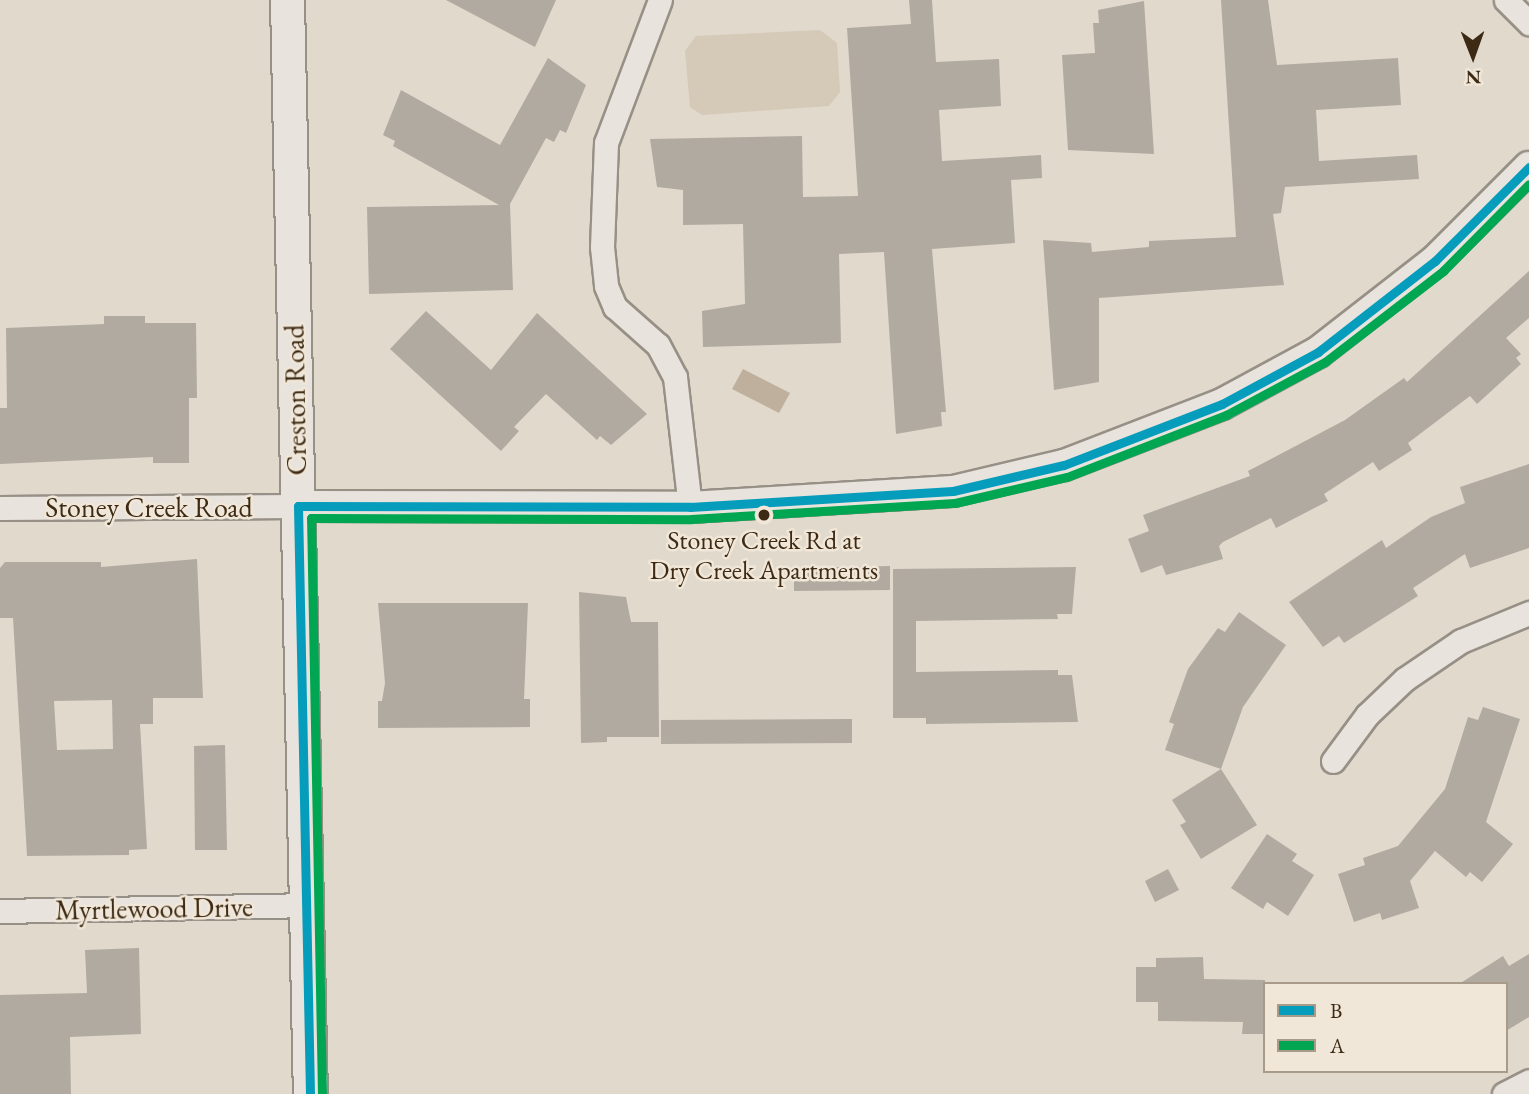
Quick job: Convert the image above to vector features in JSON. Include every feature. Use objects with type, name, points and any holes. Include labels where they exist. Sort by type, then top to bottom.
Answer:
[{"type":"main road","name":"Creston Road","points":[[287,0],[310,1094]]},
{"type":"street","points":[[660,0],[606,143],[602,247],[606,286],[615,307],[658,345],[675,377],[690,507]]},
{"type":"street","points":[[1506,0],[1529,23]]},
{"type":"street","points":[[298,506],[690,507],[953,491],[1064,466],[1222,404],[1318,352],[1435,261],[1529,167]]},
{"type":"street","name":"Stoney Creek Road","points":[[0,508],[298,506]]},
{"type":"street","points":[[1333,761],[1367,715],[1405,678],[1461,641],[1529,613]]},
{"type":"street","name":"Myrtlewood Drive","points":[[0,911],[308,905]]},
{"type":"street","points":[[1504,1094],[1529,1081]]},
{"type":"shaded area","points":[[820,30],[837,43],[840,92],[829,106],[702,115],[690,107],[685,51],[696,36]]},
{"type":"shaded area","points":[[743,369],[790,393],[779,413],[732,389]]},
{"type":"building","points":[[446,0],[556,0],[535,47]]},
{"type":"building","points":[[909,0],[932,0],[936,62],[999,59],[1001,106],[939,110],[942,161],[1041,155],[1042,178],[1011,180],[1015,243],[932,249],[946,412],[941,412],[942,426],[896,434],[884,252],[839,254],[841,343],[703,347],[702,311],[745,304],[743,224],[683,225],[683,190],[657,187],[650,139],[802,136],[803,197],[858,196],[847,28],[911,24]]},
{"type":"building","points":[[1221,0],[1268,0],[1277,65],[1398,58],[1401,105],[1316,110],[1319,161],[1417,155],[1419,179],[1285,187],[1281,213],[1273,214],[1284,285],[1099,298],[1099,382],[1054,390],[1043,240],[1091,243],[1092,252],[1149,247],[1149,241],[1236,237]]},
{"type":"building","points":[[1144,1],[1154,154],[1068,150],[1062,55],[1095,53],[1093,23],[1099,23],[1098,10]]},
{"type":"building","points":[[548,58],[586,85],[566,133],[560,130],[554,142],[546,138],[510,204],[513,290],[369,294],[367,207],[499,205],[393,146],[395,141],[383,135],[401,90],[500,145]]},
{"type":"building","points":[[1529,271],[1529,318],[1506,338],[1521,354],[1516,358],[1521,364],[1477,404],[1470,396],[1408,443],[1412,450],[1379,471],[1373,462],[1324,494],[1328,501],[1276,528],[1271,518],[1223,542],[1219,546],[1223,559],[1166,575],[1162,565],[1141,573],[1128,539],[1149,531],[1143,515],[1250,476],[1248,471],[1345,420],[1404,378],[1407,382]]},
{"type":"building","points":[[426,311],[491,370],[537,313],[647,414],[611,445],[600,436],[597,440],[546,394],[514,427],[519,431],[501,451],[390,349]]},
{"type":"building","points":[[104,316],[145,316],[145,323],[196,323],[197,398],[189,398],[189,463],[153,463],[153,457],[0,464],[0,408],[7,408],[6,328],[104,324]]},
{"type":"building","points":[[1529,464],[1529,548],[1470,568],[1465,554],[1413,588],[1418,596],[1344,643],[1339,636],[1323,647],[1289,602],[1382,540],[1386,548],[1431,517],[1465,503],[1460,487]]},
{"type":"building","points":[[197,559],[203,698],[153,698],[153,724],[140,724],[147,849],[129,850],[129,855],[27,856],[13,618],[0,618],[0,568],[5,562],[101,562],[101,567]],"holes":[[[112,700],[113,749],[57,750],[54,701]]]},
{"type":"building","points":[[890,566],[890,590],[794,591],[794,568]]},
{"type":"building","points":[[1076,567],[1072,614],[1057,614],[1058,619],[916,621],[916,672],[1058,670],[1058,675],[1072,675],[1078,722],[926,724],[926,718],[893,718],[893,569]]},
{"type":"building","points":[[579,592],[626,597],[631,622],[658,622],[659,737],[607,737],[607,742],[581,743]]},
{"type":"building","points":[[378,603],[528,603],[524,699],[530,699],[530,727],[378,728],[378,701],[382,701],[385,683]]},
{"type":"building","points":[[1239,612],[1286,645],[1243,707],[1221,769],[1165,750],[1174,724],[1169,722],[1188,669],[1218,628],[1225,632]]},
{"type":"building","points":[[1483,707],[1520,719],[1486,822],[1513,844],[1482,882],[1470,872],[1466,877],[1435,851],[1410,881],[1419,908],[1382,920],[1380,913],[1354,922],[1338,874],[1365,865],[1363,858],[1398,846],[1445,789],[1468,717],[1478,720]]},
{"type":"building","points":[[852,719],[852,743],[661,744],[661,720]]},
{"type":"building","points":[[225,745],[227,850],[195,850],[194,746]]},
{"type":"building","points":[[1221,769],[1257,825],[1201,859],[1180,825],[1186,822],[1172,800]]},
{"type":"building","points":[[1267,834],[1297,854],[1292,861],[1314,875],[1288,916],[1267,902],[1263,909],[1231,888]]},
{"type":"building","points":[[1168,869],[1179,890],[1155,902],[1145,881]]},
{"type":"building","points":[[139,948],[141,1034],[70,1037],[71,1094],[0,1094],[0,995],[87,993],[85,950]]},
{"type":"building","points":[[1529,954],[1529,1017],[1508,1030],[1508,982],[1462,982],[1503,956],[1509,966]]},
{"type":"building","points":[[1203,957],[1204,979],[1265,980],[1263,1034],[1242,1034],[1243,1022],[1158,1021],[1158,1002],[1136,1002],[1136,967],[1156,967],[1156,958]]},
{"type":"transit line","name":"B","points":[[310,1094],[298,506],[690,507],[953,491],[1064,465],[1222,404],[1318,352],[1435,261],[1529,167]]},
{"type":"transit line","name":"A","points":[[322,1094],[311,518],[691,519],[955,503],[1067,477],[1226,415],[1325,362],[1443,271],[1529,184]]},
{"type":"place","name":"Stoney Creek Rd at Dry Creek Apartments","points":[[764,515]]}]
